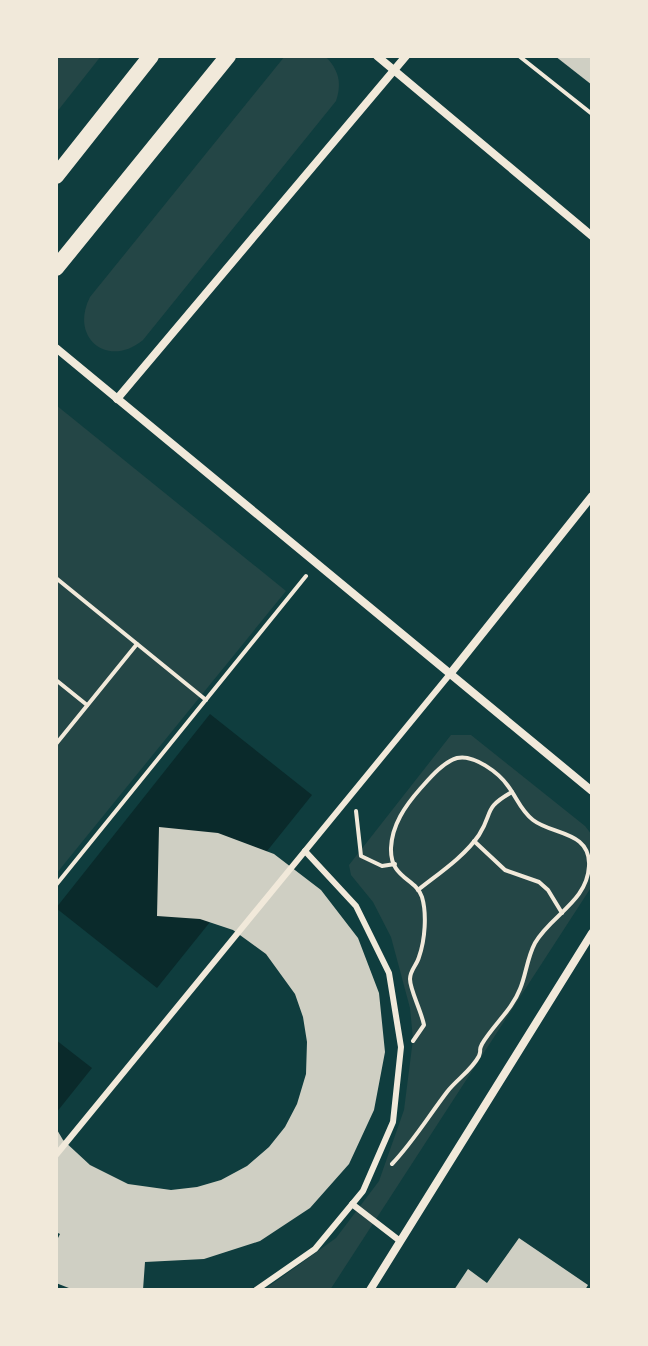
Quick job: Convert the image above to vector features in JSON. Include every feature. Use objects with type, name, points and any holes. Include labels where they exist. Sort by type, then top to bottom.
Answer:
[{"type":"main road","points":[[56,176],[151,56]]},
{"type":"main road","points":[[56,268],[228,56]]},
{"type":"street","points":[[377,56],[592,236]]},
{"type":"street","points":[[117,399],[406,56]]},
{"type":"street","points":[[56,348],[592,791]]},
{"type":"street","points":[[450,674],[592,496]]},
{"type":"street","points":[[370,1290],[592,933]]},
{"type":"lane","points":[[56,1155],[450,674]]},
{"type":"lane","points":[[256,1290],[315,1249],[363,1191],[393,1122],[401,1052],[389,973],[356,906],[305,851]]},
{"type":"lane","points":[[352,1204],[400,1241]]},
{"type":"path","points":[[519,56],[592,114]]},
{"type":"path","points":[[56,885],[316,563]]},
{"type":"path","points":[[56,578],[206,700]]},
{"type":"path","points":[[56,744],[137,644]]},
{"type":"path","points":[[56,680],[87,705]]},
{"type":"path","points":[[371,1172],[392,1165],[448,1091],[473,1065],[481,1045],[520,989],[535,943],[574,902],[588,878],[589,862],[581,843],[569,834],[535,822],[524,813],[512,792],[492,770],[458,758],[449,762],[422,787],[402,811],[391,846],[395,864],[405,881],[418,890],[424,908],[424,935],[410,981],[424,1025],[419,1036],[401,1052]]},
{"type":"path","points":[[354,790],[361,856],[382,866],[395,864]]},
{"type":"path","points":[[418,890],[474,841],[488,809],[512,792]]},
{"type":"path","points":[[474,841],[505,870],[539,882],[548,890],[562,913]]},
{"type":"shaded area","points":[[56,56],[101,56],[56,113]]},
{"type":"shaded area","points":[[285,56],[325,56],[338,77],[336,101],[143,340],[117,351],[96,345],[84,325],[90,297]]},
{"type":"shaded area","points":[[56,405],[286,591],[56,874]]},
{"type":"shaded area","points":[[210,714],[312,795],[157,988],[56,908]]},
{"type":"shaded area","points":[[451,735],[471,735],[585,826],[592,835],[592,886],[330,1290],[264,1290],[336,1238],[379,1181],[404,1110],[413,1039],[410,1008],[391,937],[373,902],[351,875],[349,865]]},
{"type":"shaded area","points":[[56,1040],[92,1068],[56,1113]]},
{"type":"building","points":[[555,56],[592,56],[592,85]]},
{"type":"building","points":[[159,827],[218,833],[274,854],[321,890],[358,938],[379,993],[385,1052],[374,1110],[349,1164],[310,1208],[260,1241],[204,1259],[145,1262],[143,1290],[74,1290],[56,1283],[56,1242],[60,1234],[56,1232],[56,1128],[63,1140],[90,1165],[128,1184],[171,1190],[197,1187],[221,1180],[247,1166],[269,1147],[285,1127],[297,1104],[306,1074],[307,1042],[303,1017],[295,994],[266,954],[233,930],[200,919],[157,916]]},
{"type":"building","points":[[519,1238],[588,1285],[585,1290],[454,1290],[468,1269],[487,1283]]}]
